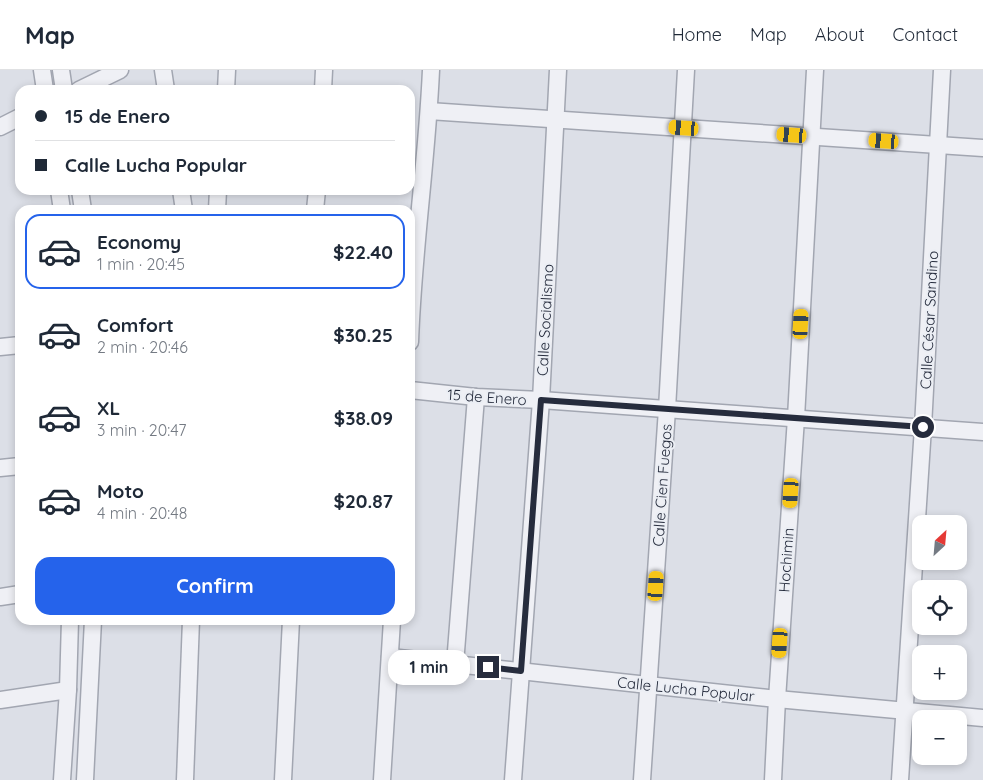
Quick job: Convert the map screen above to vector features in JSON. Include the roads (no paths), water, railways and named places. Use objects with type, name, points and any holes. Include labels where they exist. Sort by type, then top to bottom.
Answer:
[{"type":"street","points":[[42,70],[44,85]]},
{"type":"street","points":[[61,70],[63,85]]},
{"type":"street","points":[[89,85],[120,70]]},
{"type":"street","points":[[163,70],[165,85]]},
{"type":"street","points":[[226,85],[227,70]]},
{"type":"street","points":[[323,85],[324,70]]},
{"type":"street","points":[[415,258],[429,111],[430,70]]},
{"type":"street","name":"Calle Socialismo","points":[[513,780],[541,400],[558,70]]},
{"type":"street","name":"Calle Cien Fuegos","points":[[642,780],[667,409],[686,70]]},
{"type":"street","name":"Hochimin","points":[[773,780],[796,418],[815,70]]},
{"type":"street","name":"Calle César Sandino","points":[[900,780],[923,427],[942,70]]},
{"type":"street","points":[[429,111],[983,148]]},
{"type":"street","points":[[0,126],[15,119]]},
{"type":"street","points":[[0,347],[15,346]]},
{"type":"street","name":"15 de Enero","points":[[415,391],[476,397],[983,432]]},
{"type":"street","points":[[455,664],[476,397]]},
{"type":"street","points":[[0,468],[15,466]]},
{"type":"street","points":[[0,597],[15,595]]},
{"type":"street","points":[[62,780],[70,625]]},
{"type":"street","points":[[85,780],[93,625]]},
{"type":"street","points":[[185,780],[191,625]]},
{"type":"street","points":[[284,780],[291,625]]},
{"type":"street","points":[[382,780],[392,625]]},
{"type":"street","name":"Calle Lucha Popular","points":[[390,657],[777,699],[983,718]]},
{"type":"street","points":[[0,700],[68,690]]}]
